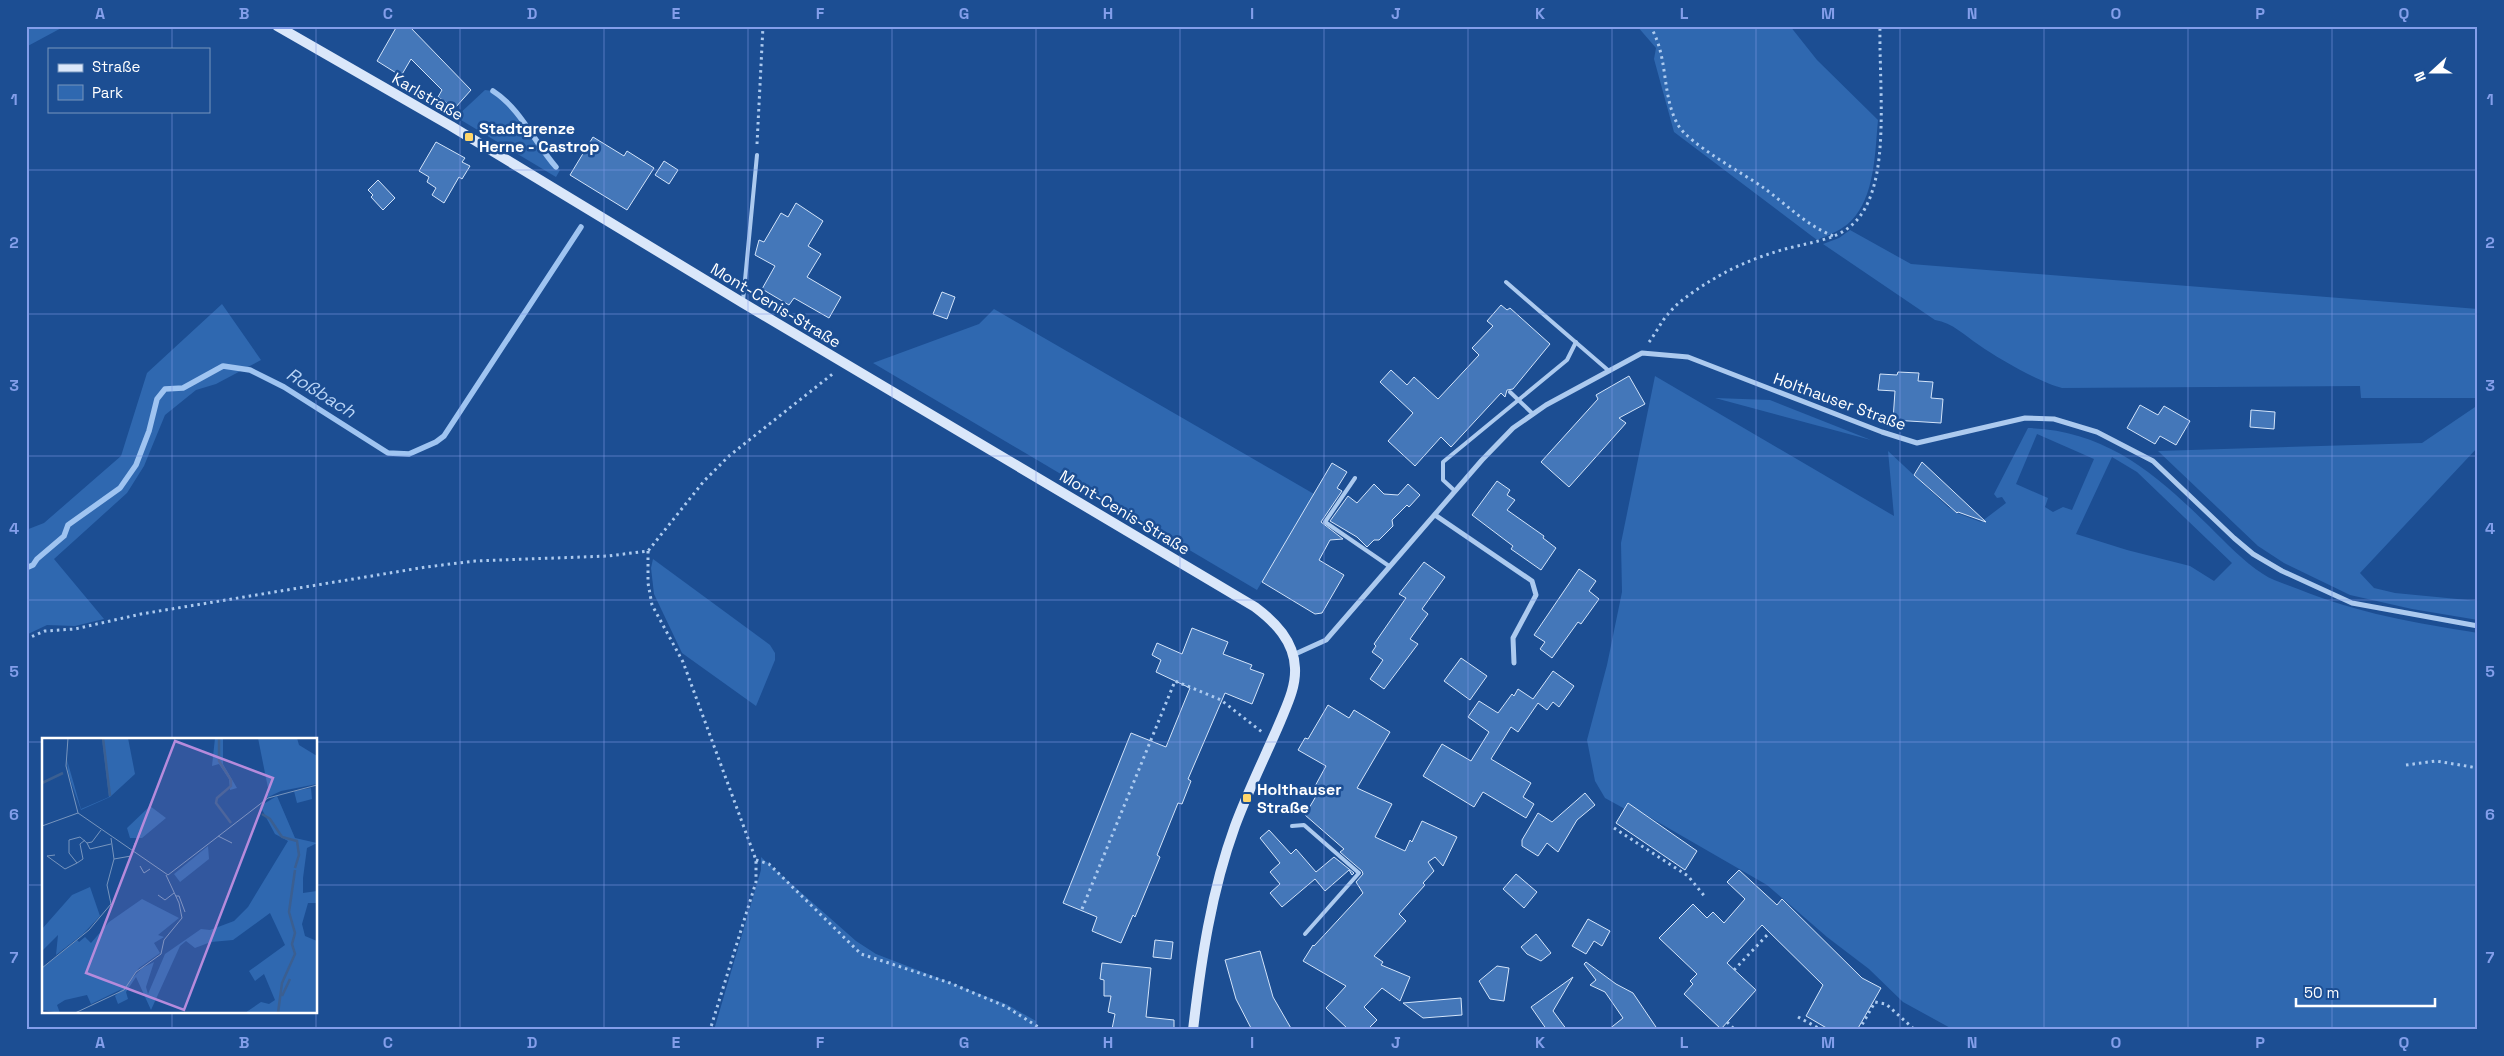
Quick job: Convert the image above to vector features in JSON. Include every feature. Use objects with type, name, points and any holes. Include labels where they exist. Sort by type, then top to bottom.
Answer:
[{"type":"main road","name":"Karlstraße","points":[[277,26],[451,126],[589,210]]},
{"type":"main road","name":"Mont-Cenis-Straße","points":[[589,210],[1255,607],[1282,632],[1293,655],[1295,668],[1291,692],[1235,826],[1224,861],[1207,933],[1193,1030]]},
{"type":"street","points":[[1293,655],[1326,640],[1389,566],[1513,428],[1546,405],[1642,353]]},
{"type":"street","name":"Holthauser Straße","points":[[1642,353],[1688,357],[1882,432],[1917,443],[2025,418],[2054,419],[2097,432],[2153,461],[2234,538],[2254,554],[2282,571],[2352,603],[2478,626]]},
{"type":"street","points":[[1435,515],[1532,581],[1536,594],[1513,638],[1514,664]]},
{"type":"lane","points":[[743,303],[757,155]]},
{"type":"lane","points":[[1506,282],[1609,371]]},
{"type":"lane","points":[[1456,491],[1443,480],[1443,462],[1567,360],[1576,342]]},
{"type":"lane","points":[[1510,392],[1533,414]]},
{"type":"lane","points":[[1355,478],[1325,522],[1389,566]]},
{"type":"lane","points":[[1292,826],[1304,825],[1359,873],[1305,934]]},
{"type":"path","points":[[757,155],[763,26]]},
{"type":"path","points":[[1650,26],[1660,50],[1674,114],[1685,134],[1764,188],[1815,228],[1833,236]]},
{"type":"path","points":[[1642,353],[1669,313],[1704,285],[1727,271],[1776,252],[1816,244],[1847,230],[1857,220],[1872,193],[1880,147],[1880,26]]},
{"type":"path","points":[[710,1030],[756,882],[756,860],[683,662],[652,605],[648,583],[648,551],[704,481],[728,456],[768,423],[826,380],[843,362]]},
{"type":"path","points":[[26,639],[45,631],[74,629],[141,614],[426,567],[475,561],[608,556],[648,551]]},
{"type":"path","points":[[1082,910],[1175,681],[1221,700],[1272,740]]},
{"type":"path","points":[[2406,765],[2436,761],[2478,768]]},
{"type":"path","points":[[1614,828],[1688,876],[1706,898]]},
{"type":"path","points":[[756,860],[769,864],[861,954],[950,983],[1006,1006],[1044,1030]]},
{"type":"path","points":[[1734,970],[1769,933]]},
{"type":"path","points":[[1859,1030],[1875,1002],[1886,1004],[1915,1030]]},
{"type":"path","points":[[1798,1017],[1822,1030]]},
{"type":"path","points":[[1727,1022],[1735,1030]]},
{"type":"green space","points":[[26,26],[65,26],[26,47]]},
{"type":"green space","points":[[1637,26],[1790,26],[1817,60],[1878,120],[1869,187],[1865,200],[1851,221],[1839,230],[1817,240],[1674,132],[1654,59],[1656,48]]},
{"type":"green space","points":[[485,90],[492,91],[519,118],[542,153],[560,170],[556,177],[456,117]]},
{"type":"green space","points":[[1850,230],[1911,264],[2478,309],[2478,398],[2361,398],[2360,386],[2062,388],[2019,370],[1987,351],[1953,327],[1935,320],[1823,244],[1839,238]]},
{"type":"green space","points":[[222,304],[261,360],[216,384],[196,390],[165,415],[144,466],[127,493],[54,559],[104,619],[75,626],[47,625],[26,635],[26,530],[44,523],[121,456],[147,373]]},
{"type":"green space","points":[[994,309],[1314,494],[1257,590],[873,363],[979,324]]},
{"type":"green space","points":[[1655,376],[1894,516],[1888,451],[1948,507],[1957,513],[1981,522],[2006,503],[2002,497],[1997,498],[1994,494],[2028,428],[2056,431],[2082,437],[2106,446],[2128,458],[2149,473],[2189,507],[2242,558],[2271,579],[2364,611],[2478,633],[2478,1030],[1954,1030],[1903,1002],[1869,969],[1827,937],[1767,885],[1637,810],[1625,809],[1605,798],[1595,781],[1587,740],[1607,665],[1622,592],[1621,543]],"holes":[[[2037,434],[2094,459],[2072,510],[2063,507],[2053,512],[2045,507],[2048,498],[2016,484]],[[2112,457],[2137,472],[2232,563],[2214,581],[2190,566],[2127,550],[2076,534]]]},
{"type":"green space","points":[[1715,398],[1770,400],[1871,440]]},
{"type":"green space","points":[[2478,405],[2478,447],[2360,573],[2374,588],[2395,593],[2478,601],[2478,620],[2412,609],[2350,595],[2284,563],[2258,546],[2158,451],[2422,443]]},
{"type":"green space","points":[[653,559],[770,645],[775,653],[775,660],[756,706],[682,653],[654,594],[651,568]]},
{"type":"green space","points":[[761,857],[856,941],[876,954],[1006,1004],[1036,1021],[1035,1030],[714,1030],[761,870]]},
{"type":"building","points":[[397,26],[409,26],[471,90],[455,108],[438,97],[442,90],[411,59],[401,76],[377,61]]},
{"type":"building","points":[[593,137],[624,156],[627,151],[654,168],[627,210],[570,175]]},
{"type":"building","points":[[436,142],[465,158],[462,162],[470,166],[462,179],[459,177],[444,203],[432,195],[436,188],[427,182],[429,177],[419,171]]},
{"type":"building","points":[[664,161],[678,170],[669,184],[655,175]]},
{"type":"building","points":[[378,180],[395,198],[383,210],[371,197],[373,195],[368,190]]},
{"type":"building","points":[[796,203],[823,221],[808,246],[821,254],[807,277],[841,297],[829,318],[794,298],[789,305],[762,289],[775,266],[755,255],[759,240],[764,242],[781,213],[788,217]]},
{"type":"building","points":[[942,292],[955,297],[947,319],[933,314]]},
{"type":"building","points":[[1501,305],[1507,310],[1510,308],[1550,344],[1513,389],[1507,390],[1505,397],[1501,393],[1451,447],[1441,437],[1415,466],[1388,441],[1413,413],[1380,382],[1391,370],[1407,385],[1414,377],[1438,399],[1479,355],[1472,348],[1493,326],[1487,321]]},
{"type":"building","points":[[1898,372],[1919,373],[1918,381],[1933,382],[1931,398],[1943,399],[1941,423],[1893,420],[1895,391],[1878,390],[1880,374],[1897,375]]},
{"type":"building","points":[[1629,376],[1645,404],[1619,418],[1626,423],[1569,487],[1541,462],[1598,399],[1596,395]]},
{"type":"building","points":[[2140,405],[2158,415],[2164,406],[2190,421],[2176,445],[2160,436],[2155,444],[2127,428]]},
{"type":"building","points":[[2251,410],[2275,412],[2274,429],[2250,427]]},
{"type":"building","points":[[1922,462],[1986,522],[1957,513],[1914,475]]},
{"type":"building","points":[[1332,463],[1347,472],[1337,488],[1342,491],[1321,522],[1343,539],[1330,540],[1319,560],[1344,575],[1322,613],[1315,614],[1262,582]]},
{"type":"building","points":[[1497,481],[1510,490],[1507,495],[1515,500],[1507,510],[1544,536],[1543,538],[1556,548],[1541,570],[1511,549],[1513,546],[1472,515]]},
{"type":"building","points":[[1374,484],[1384,494],[1398,495],[1408,484],[1420,495],[1409,507],[1407,505],[1392,520],[1393,526],[1379,540],[1374,540],[1367,547],[1357,537],[1330,521],[1348,496],[1357,503]]},
{"type":"building","points":[[1424,562],[1445,577],[1422,609],[1428,614],[1410,639],[1418,644],[1384,689],[1370,679],[1383,660],[1372,652],[1376,646],[1374,644],[1406,598],[1399,594]]},
{"type":"building","points":[[1579,569],[1596,581],[1589,591],[1599,599],[1581,624],[1578,622],[1552,658],[1540,649],[1545,642],[1534,635]]},
{"type":"building","points":[[1192,628],[1228,642],[1223,654],[1252,665],[1250,669],[1264,674],[1252,704],[1225,693],[1188,779],[1191,781],[1182,804],[1178,803],[1157,855],[1160,857],[1135,917],[1133,915],[1121,943],[1092,931],[1097,917],[1063,903],[1131,733],[1166,747],[1190,688],[1156,672],[1161,660],[1152,655],[1157,643],[1182,654]]},
{"type":"building","points":[[1461,658],[1487,676],[1470,700],[1444,681]]},
{"type":"building","points":[[1553,671],[1574,686],[1559,707],[1553,702],[1547,710],[1538,703],[1518,732],[1511,727],[1491,759],[1531,783],[1523,797],[1534,804],[1526,818],[1483,792],[1474,807],[1423,776],[1442,744],[1471,761],[1489,732],[1468,717],[1479,701],[1498,713],[1518,689],[1533,699]]},
{"type":"building","points":[[1328,705],[1349,718],[1354,710],[1390,732],[1357,788],[1392,804],[1375,837],[1405,851],[1410,840],[1412,842],[1422,821],[1457,837],[1443,866],[1435,857],[1428,862],[1434,871],[1423,883],[1425,885],[1399,914],[1406,921],[1374,956],[1383,962],[1381,965],[1410,977],[1400,1001],[1382,988],[1364,1007],[1377,1020],[1367,1030],[1349,1030],[1326,1008],[1346,986],[1303,961],[1313,945],[1363,893],[1356,882],[1363,874],[1362,871],[1340,852],[1344,849],[1305,815],[1319,791],[1314,788],[1326,766],[1298,750],[1305,738],[1308,739]]},
{"type":"building","points":[[1585,793],[1595,805],[1577,820],[1558,852],[1547,843],[1538,856],[1522,846],[1522,840],[1538,813],[1552,822]]},
{"type":"building","points":[[1628,803],[1697,851],[1685,870],[1616,823]]},
{"type":"building","points":[[1269,830],[1291,854],[1296,849],[1316,872],[1334,857],[1354,873],[1352,875],[1349,870],[1325,891],[1315,879],[1282,907],[1270,893],[1280,884],[1270,872],[1280,863],[1260,838]]},
{"type":"building","points":[[1739,870],[1777,905],[1782,899],[1862,978],[1881,988],[1857,1030],[1830,1030],[1806,1016],[1823,985],[1762,925],[1727,963],[1756,990],[1721,1029],[1684,994],[1693,984],[1690,981],[1697,974],[1659,938],[1693,904],[1707,918],[1713,912],[1724,923],[1745,899],[1727,882]]},
{"type":"building","points":[[1516,874],[1537,892],[1524,908],[1503,889]]},
{"type":"building","points":[[1588,919],[1610,931],[1602,946],[1594,941],[1586,954],[1572,946]]},
{"type":"building","points":[[1536,934],[1551,953],[1541,961],[1527,954],[1521,947]]},
{"type":"building","points":[[1155,940],[1173,942],[1171,959],[1153,957]]},
{"type":"building","points":[[1260,951],[1273,997],[1292,1030],[1252,1030],[1236,999],[1225,960]]},
{"type":"building","points":[[1586,962],[1616,984],[1633,993],[1658,1030],[1608,1030],[1623,1018],[1605,992],[1590,985],[1596,980],[1584,964]]},
{"type":"building","points":[[1102,963],[1151,968],[1146,1017],[1174,1020],[1174,1030],[1112,1029],[1115,1014],[1108,1012],[1111,996],[1104,996],[1104,980],[1100,979]]},
{"type":"building","points":[[1497,966],[1509,968],[1504,1001],[1490,999],[1479,981]]},
{"type":"building","points":[[1573,977],[1553,1011],[1567,1030],[1547,1030],[1531,1007]]},
{"type":"building","points":[[1461,998],[1462,1015],[1423,1018],[1403,1003]]},
{"type":"waterway","name":"Roßbach","points":[[493,91],[512,107],[556,167]]},
{"type":"waterway","name":"Roßbach","points":[[26,568],[33,565],[37,559],[64,536],[68,525],[120,488],[136,465],[149,431],[157,399],[165,389],[183,388],[223,366],[250,370],[284,387],[388,453],[409,454],[436,442],[444,436],[581,227]]},
{"type":"place","name":"Stadtgrenze Herne - Castrop","points":[[469,137]]},
{"type":"place","name":"Holthauser Straße","points":[[1247,798]]}]
